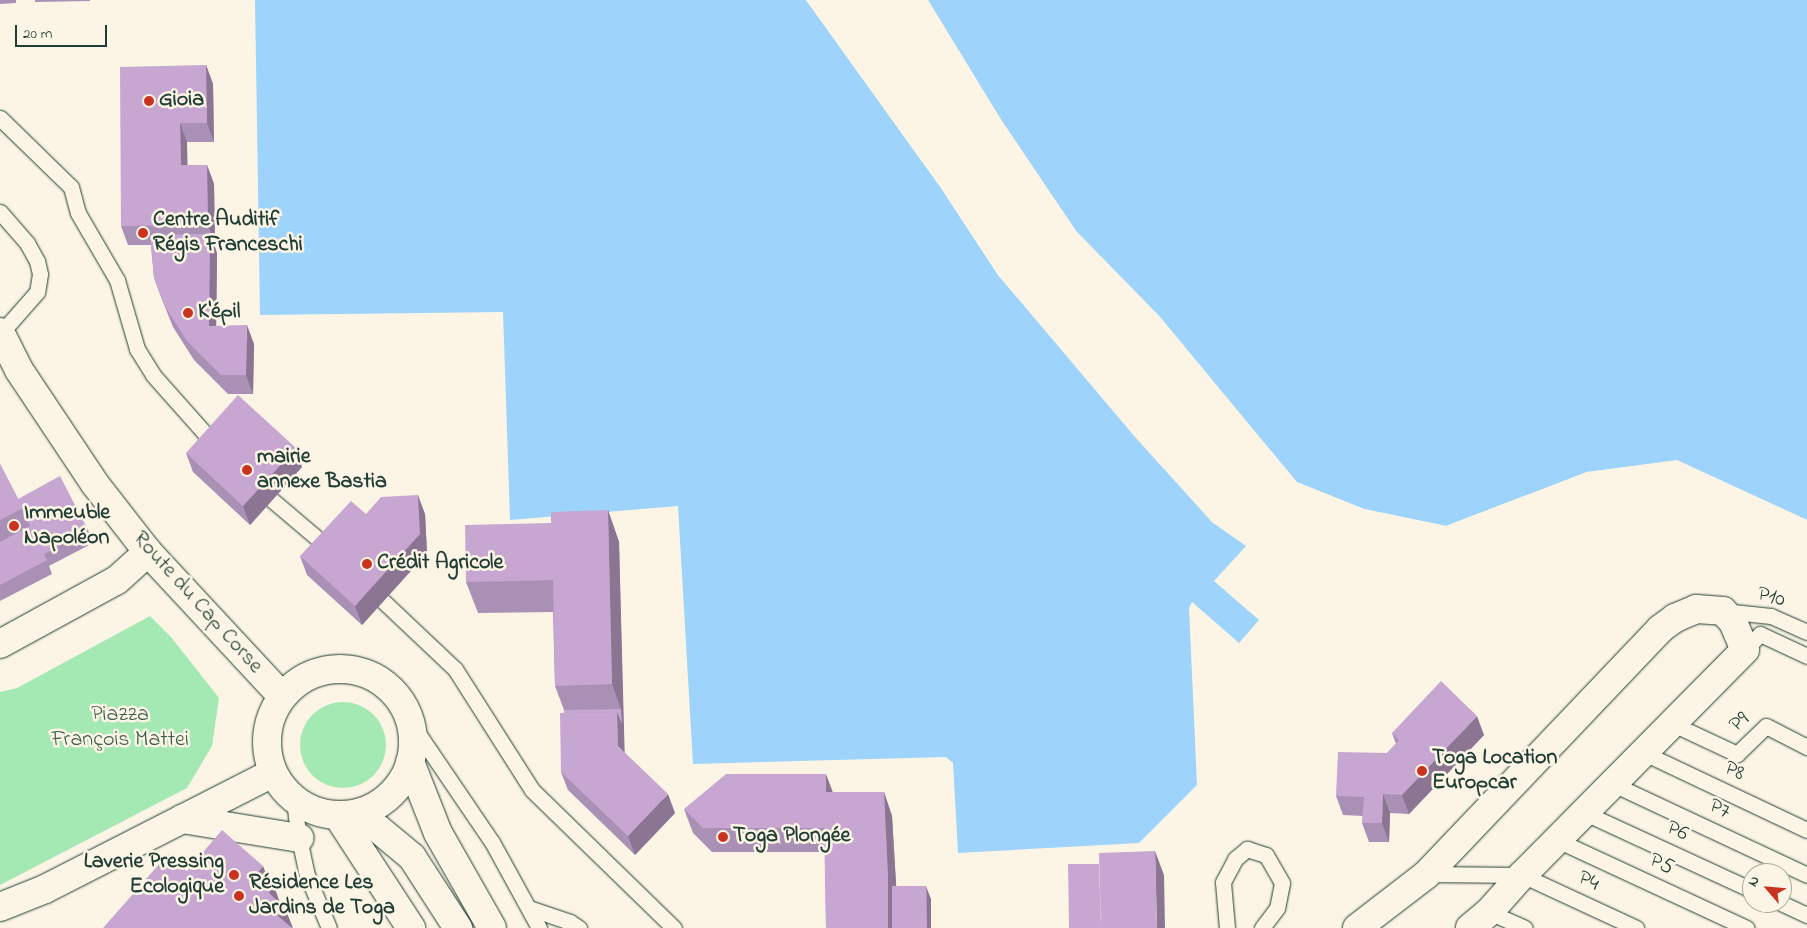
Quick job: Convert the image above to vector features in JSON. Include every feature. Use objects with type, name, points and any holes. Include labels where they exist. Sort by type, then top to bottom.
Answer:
[{"type":"street","name":"Route du Cap Corse","points":[[1,332],[19,370],[95,484],[148,552],[282,696]]},
{"type":"street","points":[[0,644],[118,580],[148,552]]},
{"type":"street","points":[[1357,928],[1427,874],[1660,629],[1675,618],[1696,609],[1722,611],[1733,622],[1745,650],[1480,920]]},
{"type":"street","points":[[344,668],[359,671],[387,684],[402,702],[411,723],[414,743],[410,762],[403,780],[391,794],[376,806],[349,814],[315,812],[294,800],[282,788],[273,773],[267,754],[267,733],[272,714],[282,696],[300,680],[321,670],[344,668]]},
{"type":"street","points":[[410,762],[438,833],[492,928]]},
{"type":"street","points":[[0,907],[46,889],[273,773]]},
{"type":"street","points":[[349,814],[411,928]]},
{"type":"street","points":[[349,814],[412,857],[458,928]]},
{"type":"street","points":[[182,819],[299,838]]},
{"type":"street","points":[[463,876],[506,928]]},
{"type":"lane","points":[[0,118],[71,187],[78,213],[117,280],[136,349],[153,375],[216,446]]},
{"type":"lane","points":[[0,212],[27,243],[37,261],[40,274],[36,292],[1,332]]},
{"type":"lane","points":[[272,500],[331,550]]},
{"type":"lane","points":[[383,601],[455,668],[532,790],[674,928]]},
{"type":"lane","name":"P10","points":[[1722,611],[1771,616],[1807,632]]},
{"type":"lane","name":"P10","points":[[1745,650],[1760,634],[1807,656]]},
{"type":"lane","points":[[411,723],[492,842],[539,928]]},
{"type":"lane","name":"P9","points":[[1673,724],[1737,754],[1766,726],[1807,747]]},
{"type":"lane","name":"P8","points":[[1644,753],[1807,830]]},
{"type":"lane","name":"P7","points":[[1613,784],[1807,874]]},
{"type":"lane","points":[[294,800],[299,838],[307,875],[329,928]]},
{"type":"lane","name":"P6","points":[[1585,812],[1742,885]]},
{"type":"lane","name":"P5","points":[[1557,840],[1747,928]]},
{"type":"lane","points":[[1227,928],[1223,882],[1235,859],[1247,849],[1266,856],[1282,883],[1277,908],[1262,928]]},
{"type":"lane","points":[[1427,874],[1522,876]]},
{"type":"lane","name":"P4","points":[[1522,876],[1636,928]]},
{"type":"lane","points":[[529,908],[570,922],[579,928]]},
{"type":"lane","points":[[1792,908],[1807,915]]},
{"type":"lane","points":[[1480,920],[1525,928]]},
{"type":"green space","name":"Piazza François Mattei","points":[[150,616],[171,637],[219,698],[212,746],[187,788],[0,885],[0,692],[17,688]]},
{"type":"green space","points":[[343,702],[359,705],[367,709],[379,721],[383,729],[386,745],[383,761],[379,769],[367,781],[359,785],[343,788],[327,785],[319,781],[307,769],[303,761],[300,745],[303,729],[307,721],[319,709],[327,705]]},
{"type":"water","points":[[255,0],[806,0],[941,188],[998,275],[1135,437],[1212,522],[1246,546],[1214,581],[1259,620],[1239,643],[1192,602],[1189,608],[1197,785],[1139,843],[958,853],[953,763],[946,757],[693,764],[678,506],[510,520],[503,312],[260,315]]},
{"type":"water","points":[[928,0],[1807,0],[1807,520],[1677,461],[1587,472],[1446,526],[1364,509],[1296,482],[1160,317],[1076,231],[1002,121]]},
{"type":"pier","points":[[806,0],[809,0],[943,186],[1000,273],[1135,433],[998,275],[941,188]]},
{"type":"pier","points":[[981,91],[1076,231],[1160,317],[1297,482],[1364,509],[1446,526],[1587,472],[1677,460],[1807,520],[1807,522],[1676,463],[1587,474],[1446,528],[1364,511],[1295,484],[1158,319],[1074,233]]},
{"type":"pier","points":[[1138,437],[1214,520],[1248,546],[1212,522]]},
{"type":"building","points":[[206,65],[207,123],[180,123],[181,165],[207,165],[208,225],[121,226],[120,67]]},
{"type":"building","points":[[210,234],[209,326],[247,325],[246,375],[221,375],[187,341],[166,308],[154,278],[150,235]]},
{"type":"building","name":"mairie annexe Bastia","points":[[238,395],[296,448],[243,506],[186,453]]},
{"type":"building","points":[[0,464],[23,508],[0,520]]},
{"type":"building","points":[[60,476],[88,530],[44,554],[47,560],[0,585],[0,542],[30,526],[18,499]]},
{"type":"building","name":"Crédit Agricole","points":[[418,495],[420,534],[355,606],[300,556],[351,501],[366,514],[381,497]]},
{"type":"building","points":[[608,510],[612,684],[555,686],[553,580],[466,582],[465,525],[551,523],[551,512]]},
{"type":"building","points":[[1441,681],[1477,716],[1402,795],[1383,794],[1382,823],[1362,823],[1364,797],[1336,796],[1338,752],[1387,753],[1399,740],[1392,733]]},
{"type":"building","points":[[621,709],[622,724],[617,712],[564,713],[564,710]]},
{"type":"building","points":[[617,712],[618,746],[668,794],[628,836],[561,772],[560,713]]},
{"type":"building","points":[[726,774],[826,774],[826,792],[884,792],[888,875],[888,928],[826,928],[824,828],[703,828],[684,809]]},
{"type":"building","points":[[222,830],[263,866],[258,872],[274,886],[269,893],[285,908],[278,916],[292,928],[103,928],[168,854],[187,871]]},
{"type":"building","points":[[1155,851],[1157,928],[1101,928],[1099,853]]},
{"type":"building","points":[[1068,864],[1099,864],[1101,928],[1069,928]]},
{"type":"building","points":[[892,886],[926,886],[927,928],[892,928]]},
{"type":"place","name":"Gioia","points":[[149,101]]},
{"type":"place","name":"Centre Auditif Régis Franceschi","points":[[143,233]]},
{"type":"place","name":"K'épil","points":[[188,313]]},
{"type":"place","name":"mairie annexe Bastia","points":[[247,470]]},
{"type":"place","name":"Immeuble Napoléon","points":[[14,526]]},
{"type":"place","name":"Crédit Agricole","points":[[367,564]]},
{"type":"place","name":"Toga Location Europcar","points":[[1422,771]]},
{"type":"place","name":"Toga Plongée","points":[[723,837]]},
{"type":"place","name":"Laverie Pressing Ecologique","points":[[234,875]]},
{"type":"place","name":"Résidence Les Jardins de Toga","points":[[239,896]]}]
